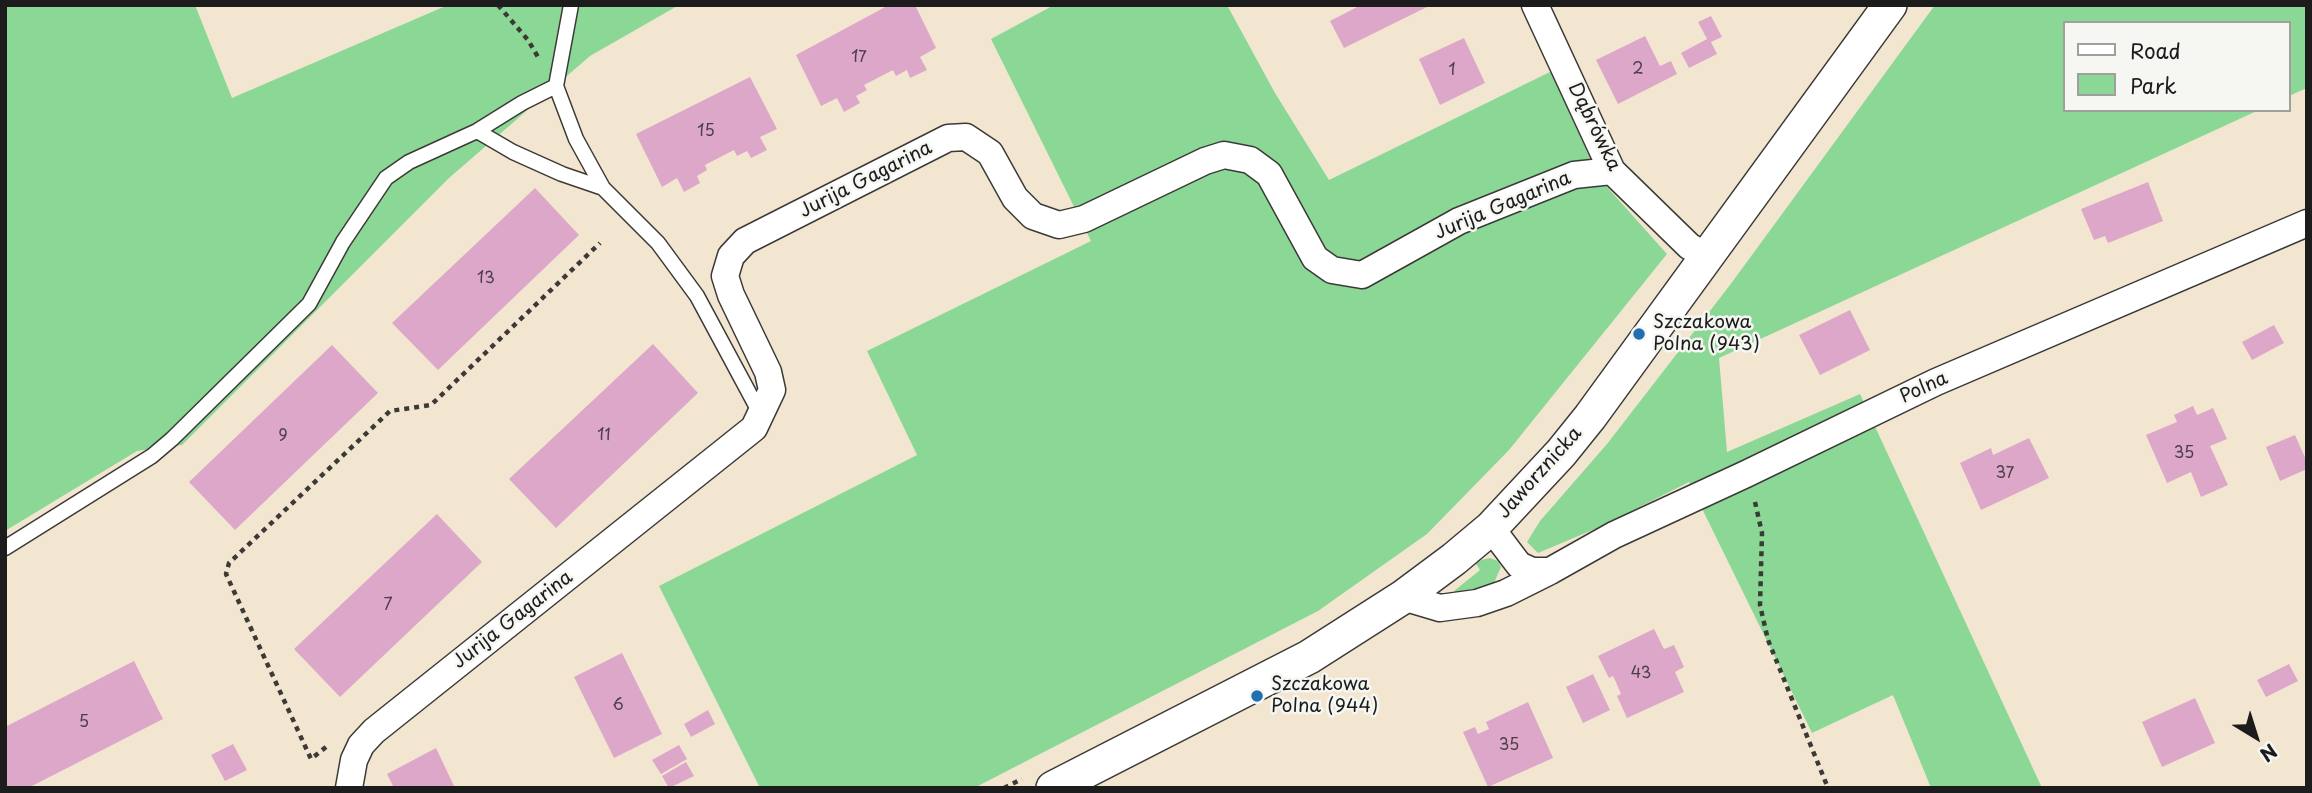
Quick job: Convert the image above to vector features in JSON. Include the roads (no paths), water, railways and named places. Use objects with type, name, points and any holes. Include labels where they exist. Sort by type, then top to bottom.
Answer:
[{"type":"street","name":"Dąbrówka","points":[[1535,5],[1612,171],[1689,246],[1708,258]]},
{"type":"street","name":"Jaworznicka","points":[[1041,781],[1309,657],[1403,597],[1491,528],[1590,417],[1890,5]]},
{"type":"street","name":"Jurija Gagarina","points":[[349,788],[354,760],[361,745],[373,731],[754,428],[772,390],[768,372],[731,295],[725,276],[731,256],[744,241],[948,138],[966,137],[990,153],[1015,198],[1033,216],[1059,225],[1084,219],[1205,161],[1224,155],[1250,160],[1269,174],[1315,258],[1332,270],[1362,275],[1459,221],[1574,175],[1612,171]]},
{"type":"street","name":"Polna","points":[[1403,597],[1440,608],[1477,603],[1506,593],[1614,534],[1936,382],[2307,223]]},
{"type":"street","points":[[1491,528],[1519,565],[1532,571],[1550,571]]},
{"type":"lane","points":[[571,5],[556,86],[576,139],[603,188],[658,243],[697,296],[761,415]]},
{"type":"lane","points":[[5,548],[152,456],[172,439],[309,304],[343,242],[386,178],[409,162],[477,131],[556,86]]},
{"type":"lane","points":[[477,131],[513,152],[562,174],[603,188]]},
{"type":"place","name":"Szczakowa Polna (943)","points":[[1639,334]]},
{"type":"place","name":"Szczakowa Polna (944)","points":[[1257,696]]}]
